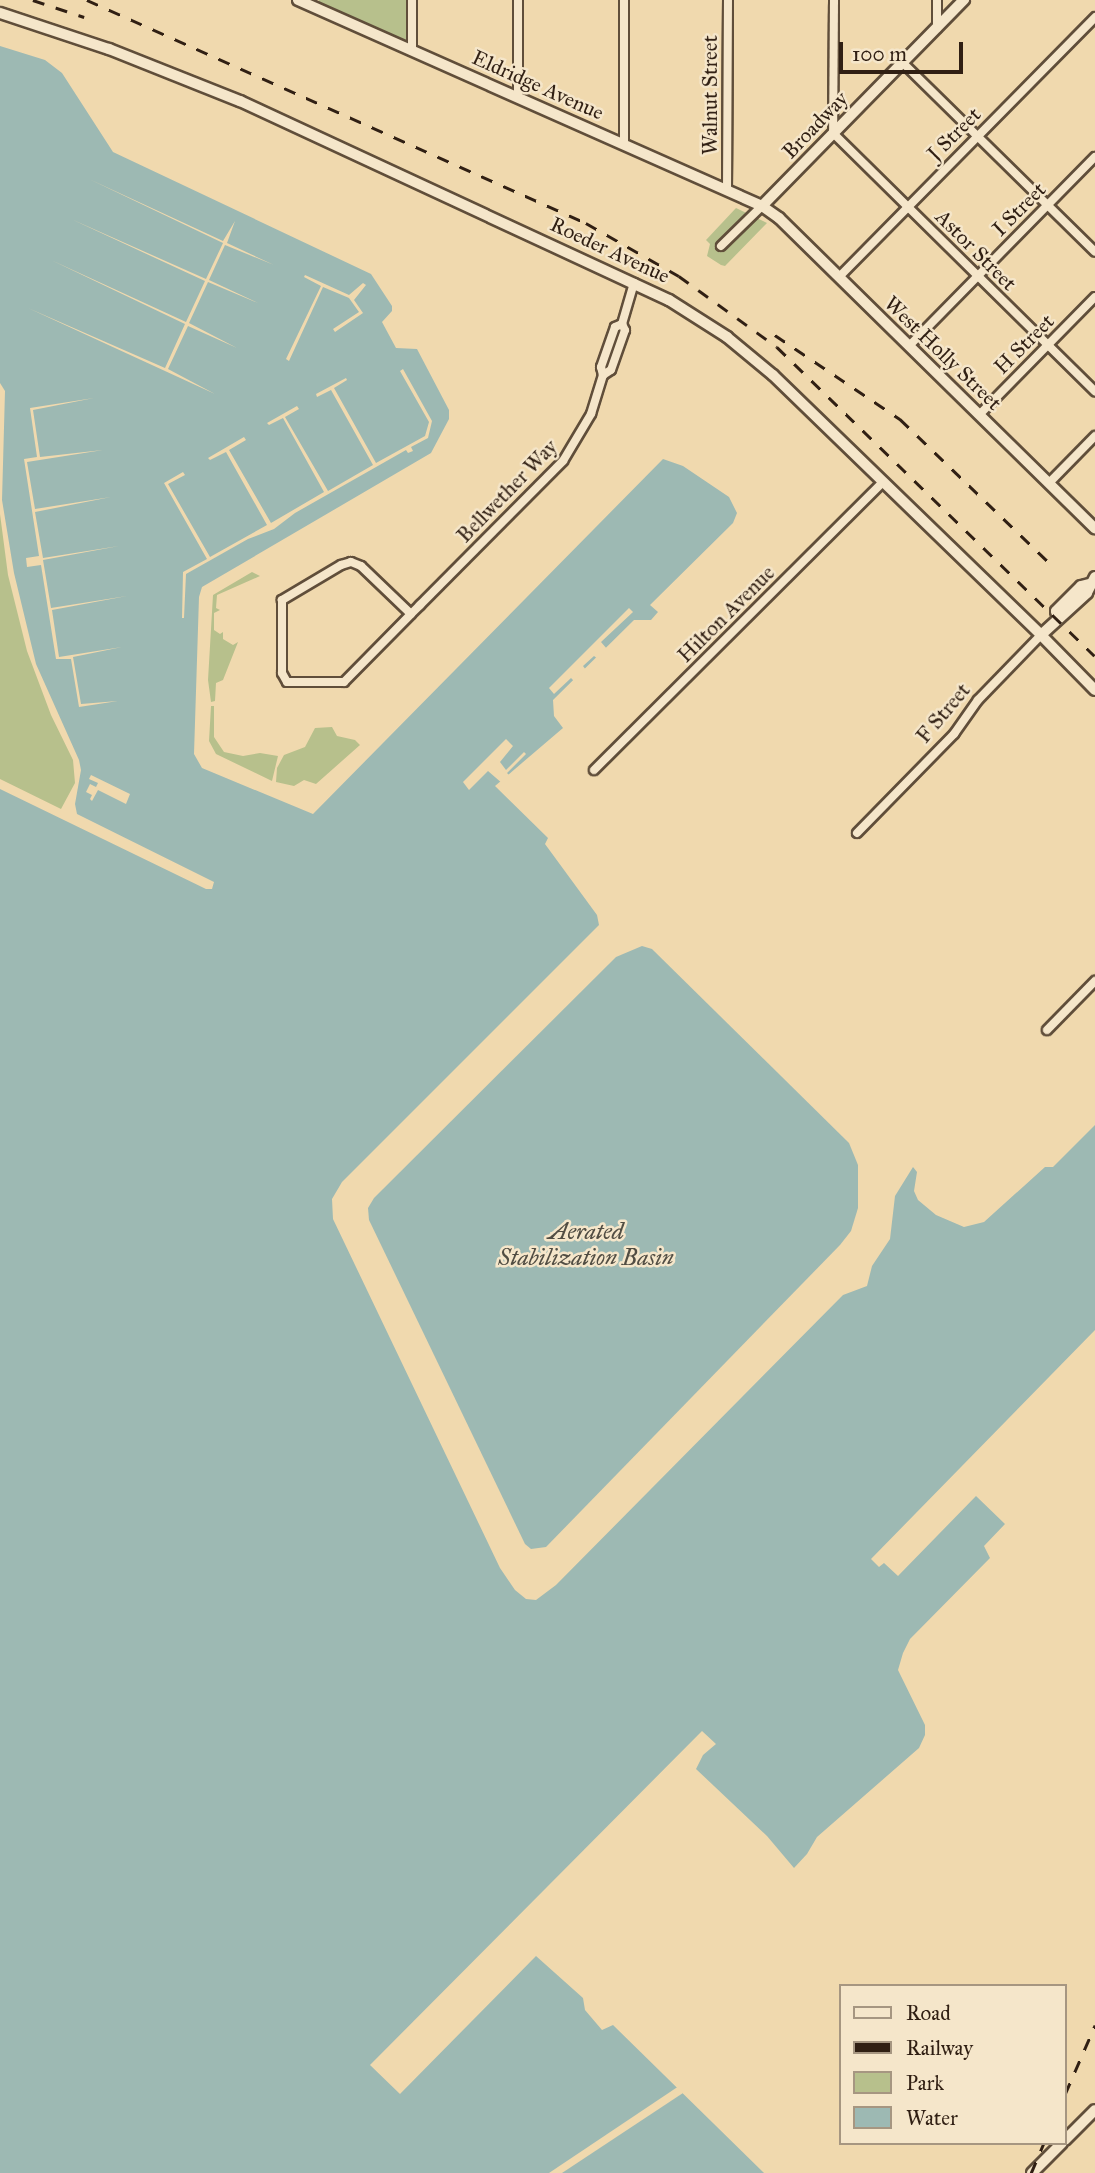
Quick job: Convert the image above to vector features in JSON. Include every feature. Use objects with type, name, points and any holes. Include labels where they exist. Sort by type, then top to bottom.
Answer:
[{"type":"main road","name":"Eldridge Avenue","points":[[298,0],[310,3],[762,206]]},
{"type":"main road","name":"West Holly Street","points":[[762,206],[1095,529]]},
{"type":"main road","name":"F Street","points":[[1041,635],[1058,618],[1056,611],[1081,586],[1092,580]]},
{"type":"main road","name":"Roeder Avenue","points":[[1041,635],[1095,690]]},
{"type":"street","points":[[412,0],[412,51]]},
{"type":"street","points":[[518,98],[519,0]]},
{"type":"street","points":[[624,0],[624,145]]},
{"type":"street","name":"Walnut Street","points":[[727,190],[728,0]]},
{"type":"street","points":[[833,133],[834,0]]},
{"type":"street","points":[[937,0],[937,28]]},
{"type":"street","name":"Broadway","points":[[721,246],[964,0]]},
{"type":"street","name":"Roeder Avenue","points":[[0,13],[119,53],[240,101],[634,283],[690,312],[752,356],[1041,635]]},
{"type":"street","name":"J Street","points":[[838,277],[1095,17]]},
{"type":"street","points":[[902,63],[1095,252]]},
{"type":"street","name":"Astor Street","points":[[833,133],[1095,391]]},
{"type":"street","name":"I Street","points":[[909,346],[1095,157]]},
{"type":"street","name":"Bellwether Way","points":[[411,614],[361,566],[351,562],[341,565],[282,600],[282,673],[287,682],[344,682],[411,614],[573,448],[591,414],[603,375],[601,367],[615,327],[622,324],[634,283]]},
{"type":"street","name":"H Street","points":[[979,415],[1095,297]]},
{"type":"street","points":[[1049,483],[1095,436]]},
{"type":"street","name":"Hilton Avenue","points":[[594,770],[883,482]]},
{"type":"street","name":"F Street","points":[[857,833],[954,734],[978,700],[1041,635]]},
{"type":"street","points":[[1047,1030],[1095,981]]},
{"type":"street","points":[[1067,2136],[1095,2110]]},
{"type":"street","points":[[1032,2173],[1058,2145]]},
{"type":"green space","points":[[319,0],[410,0],[410,43],[319,3]]},
{"type":"green space","points":[[736,208],[767,223],[725,266],[707,256],[710,244],[706,240]]},
{"type":"green space","points":[[0,514],[8,575],[27,651],[51,715],[73,760],[75,783],[61,809],[0,779]]},
{"type":"green space","points":[[252,572],[260,576],[217,595],[216,608],[220,610],[214,613],[214,630],[220,634],[223,632],[223,639],[233,645],[238,642],[223,680],[216,683],[215,701],[211,702],[208,680],[213,595]]},
{"type":"green space","points":[[211,706],[214,706],[214,737],[224,752],[243,756],[260,753],[278,756],[272,781],[216,754],[209,741]]},
{"type":"green space","points":[[332,727],[337,736],[355,740],[360,745],[316,784],[304,780],[294,786],[276,782],[277,768],[284,755],[305,747],[315,728]]},
{"type":"water","points":[[0,46],[45,60],[62,73],[113,152],[371,274],[392,306],[392,311],[382,322],[396,348],[417,349],[449,410],[449,419],[431,453],[202,587],[199,597],[194,754],[202,768],[313,814],[663,459],[683,466],[729,497],[737,513],[733,523],[650,605],[658,612],[651,620],[634,620],[553,700],[554,716],[563,728],[495,786],[548,838],[545,844],[597,915],[599,925],[342,1182],[332,1199],[333,1219],[500,1568],[515,1590],[526,1599],[536,1600],[556,1585],[843,1295],[867,1286],[872,1266],[890,1239],[895,1196],[913,1167],[917,1172],[914,1191],[918,1200],[936,1215],[964,1227],[984,1222],[1045,1167],[1053,1167],[1095,1125],[1095,1330],[871,1559],[879,1567],[884,1563],[898,1576],[976,1496],[1005,1524],[984,1546],[990,1558],[910,1639],[903,1653],[898,1670],[925,1725],[925,1735],[919,1748],[817,1837],[794,1868],[767,1836],[696,1769],[703,1755],[716,1744],[702,1731],[370,2065],[400,2094],[536,1956],[583,1998],[585,2010],[602,2030],[613,2025],[764,2173],[0,2173],[0,789],[206,889],[212,889],[214,882],[77,814],[75,804],[81,770],[79,760],[36,664],[14,573],[2,500],[5,391],[0,383]]},
{"type":"water","name":"Aerated Stabilization Basin","points":[[642,946],[652,949],[849,1143],[858,1165],[858,1208],[851,1231],[840,1245],[546,1547],[531,1549],[525,1544],[369,1220],[368,1208],[374,1198],[616,957]]},
{"type":"pier","points":[[89,179],[223,241],[235,221],[227,243],[274,265],[225,245],[209,280],[258,303],[208,282],[189,323],[237,348],[188,326],[168,369],[215,394],[28,308],[165,368],[185,324],[51,260],[186,322],[205,281],[71,219],[206,279],[223,243]]},
{"type":"pier","points":[[305,275],[349,295],[363,283],[366,285],[354,300],[363,313],[335,332],[333,329],[359,312],[349,298],[323,287],[289,361],[286,359],[321,286],[304,277]]},
{"type":"pier","points":[[403,369],[432,421],[428,438],[411,447],[413,451],[408,453],[406,450],[295,513],[274,529],[248,539],[186,574],[182,618],[183,572],[207,559],[164,483],[183,472],[185,475],[168,484],[210,557],[267,525],[226,452],[210,460],[208,458],[244,437],[246,440],[229,450],[271,523],[324,492],[283,418],[269,425],[267,423],[297,406],[299,409],[285,417],[328,491],[373,465],[331,390],[317,397],[316,394],[346,378],[347,380],[334,388],[376,463],[425,436],[429,422],[400,371]]},
{"type":"pier","points":[[94,398],[33,410],[40,457],[103,450],[27,462],[35,509],[111,497],[35,512],[43,558],[119,546],[43,560],[51,608],[127,596],[52,610],[59,657],[122,647],[73,657],[81,704],[118,701],[79,707],[71,659],[56,659],[41,565],[27,567],[26,558],[39,556],[24,459],[37,457],[30,408]]},
{"type":"pier","points":[[629,608],[633,612],[601,642],[607,649],[598,659],[594,656],[583,666],[586,670],[574,681],[571,678],[554,694],[549,688]]},
{"type":"pier","points":[[506,739],[513,746],[500,762],[506,770],[524,752],[526,754],[507,773],[511,777],[503,784],[488,771],[469,790],[463,782]]},
{"type":"pier","points":[[91,775],[130,794],[126,804],[98,790],[92,801],[92,795],[86,792],[90,784],[96,787],[98,783],[89,779]]},
{"type":"pier","points":[[679,2086],[683,2093],[562,2173],[549,2173]]},
{"type":"railway","points":[[33,0],[84,17]]},
{"type":"railway","points":[[87,0],[586,223],[679,276],[777,347],[1095,656]]},
{"type":"railway","points":[[775,335],[900,419],[1054,567]]},
{"type":"railway","points":[[1067,2089],[1095,2025]]},
{"type":"railway","points":[[1031,2173],[1043,2145]]}]
